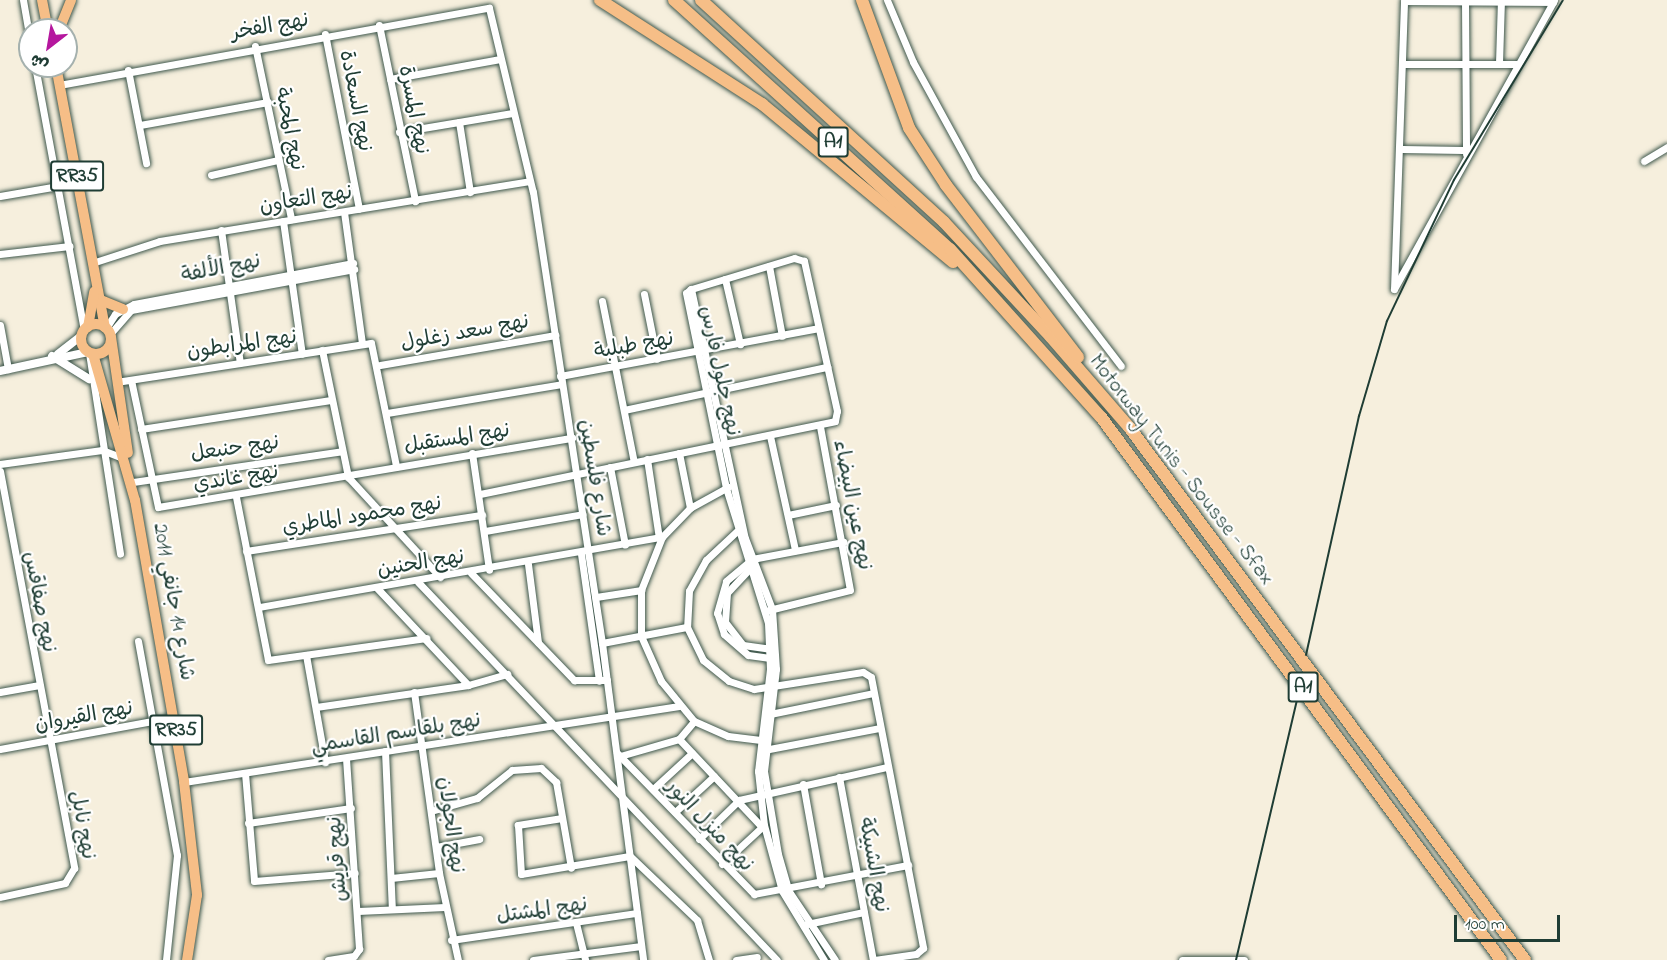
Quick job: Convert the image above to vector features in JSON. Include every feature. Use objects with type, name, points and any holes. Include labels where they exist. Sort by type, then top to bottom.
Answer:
[{"type":"highway","points":[[600,0],[762,104],[988,289]]},
{"type":"highway","name":"A1","points":[[674,0],[988,289]]},
{"type":"highway","name":"Motorway Tunis - Sousse - Sfax","points":[[701,0],[995,273],[1128,427],[1525,960]]},
{"type":"highway","points":[[862,0],[909,128],[946,185],[1123,414],[1360,740]]},
{"type":"highway","name":"Motorway Tunis - Sousse - Sfax","points":[[988,289],[1136,463],[1501,960]]},
{"type":"main road","points":[[42,0],[46,18]]},
{"type":"main road","points":[[64,18],[71,0]]},
{"type":"main road","name":"RR35","points":[[58,78],[95,286],[108,332]]},
{"type":"main road","name":"RR35","points":[[90,353],[84,331],[95,286]]},
{"type":"main road","points":[[98,299],[123,309]]},
{"type":"main road","points":[[84,331],[108,332],[106,351],[90,353]]},
{"type":"main road","name":"شارع 14 جانفي 2011","points":[[108,332],[184,782],[197,895],[187,960]]},
{"type":"main road","name":"شارع 14 جانفي 2011","points":[[90,353],[135,500]]},
{"type":"street","points":[[22,0],[26,18]]},
{"type":"street","points":[[887,0],[913,62],[976,177],[1121,366]]},
{"type":"street","points":[[1404,1],[1465,1],[1554,1],[1464,152],[1394,289],[1405,64],[1404,1]]},
{"type":"street","points":[[1464,152],[1465,1]]},
{"type":"street","points":[[1499,63],[1501,1]]},
{"type":"street","name":"نهج الفخر","points":[[59,83],[255,46],[488,7]]},
{"type":"street","name":"شارع فلسطين","points":[[488,7],[529,181],[572,438],[583,514],[585,553],[596,597],[603,643],[603,681],[619,754],[622,797],[643,960]]},
{"type":"street","name":"نهج المسرة","points":[[379,25],[399,132],[415,201]]},
{"type":"street","name":"نهج السعادة","points":[[325,34],[359,209]]},
{"type":"street","name":"نهج المحبة","points":[[255,46],[278,160],[302,354]]},
{"type":"street","points":[[390,79],[500,59]]},
{"type":"street","points":[[1405,64],[1518,64]]},
{"type":"street","points":[[128,70],[146,163]]},
{"type":"street","points":[[37,78],[84,331],[55,355]]},
{"type":"street","points":[[140,125],[268,102]]},
{"type":"street","points":[[399,132],[512,113]]},
{"type":"street","points":[[459,122],[470,192]]},
{"type":"street","points":[[1644,161],[1667,147]]},
{"type":"street","points":[[1402,149],[1464,152]]},
{"type":"street","points":[[211,175],[278,160]]},
{"type":"street","name":"نهج التعاون","points":[[92,262],[221,230],[415,201],[529,181]]},
{"type":"street","points":[[0,196],[58,186]]},
{"type":"street","points":[[344,212],[362,344]]},
{"type":"street","points":[[221,230],[240,363]]},
{"type":"street","points":[[0,255],[70,246]]},
{"type":"street","points":[[480,494],[820,426],[835,421],[827,367],[804,261],[794,258],[725,279],[740,344]]},
{"type":"street","name":"نهج الألفة","points":[[123,309],[353,266]]},
{"type":"street","points":[[769,266],[782,336]]},
{"type":"street","name":"نهج جلول فارس","points":[[725,279],[691,289],[739,529],[769,610],[770,714],[763,740],[762,792],[785,890],[807,924],[835,960]]},
{"type":"street","points":[[644,294],[657,358]]},
{"type":"street","name":"نهج الألفة","points":[[108,332],[131,310],[167,300]]},
{"type":"street","points":[[602,301],[634,462]]},
{"type":"street","points":[[108,332],[123,309]]},
{"type":"street","points":[[0,325],[4,370],[55,355],[90,353],[89,379],[120,554]]},
{"type":"street","name":"نهج طبلبة","points":[[387,413],[561,380],[616,366],[819,328]]},
{"type":"street","name":"نهج سعد زغلول","points":[[380,365],[555,335]]},
{"type":"street","name":"نهج المرابطون","points":[[116,382],[362,344],[373,344],[380,365]]},
{"type":"street","points":[[322,350],[347,475],[440,577]]},
{"type":"street","points":[[55,355],[89,379]]},
{"type":"street","points":[[380,365],[396,466]]},
{"type":"street","points":[[624,410],[827,367]]},
{"type":"street","points":[[131,380],[150,479]]},
{"type":"street","points":[[141,429],[331,400]]},
{"type":"street","name":"نهج عين البيضاء","points":[[769,610],[850,590],[820,426]]},
{"type":"street","points":[[770,436],[795,550]]},
{"type":"street","name":"نهج المستقبل","points":[[347,475],[572,438]]},
{"type":"street","points":[[0,464],[102,450],[123,458]]},
{"type":"street","name":"نهج حنبعل","points":[[133,482],[342,451]]},
{"type":"street","points":[[472,453],[480,494],[489,570]]},
{"type":"street","points":[[679,453],[690,508]]},
{"type":"street","points":[[647,459],[661,538]]},
{"type":"street","points":[[610,467],[626,545]]},
{"type":"street","name":"نهج صفاقس","points":[[0,471],[3,525],[49,740]]},
{"type":"street","name":"نهج غاندي","points":[[150,479],[158,507],[236,497],[347,475]]},
{"type":"street","points":[[729,486],[690,508],[661,538],[641,590],[641,636],[679,706],[694,721],[728,736],[763,740]]},
{"type":"street","points":[[236,497],[259,607],[266,658],[306,655],[426,638]]},
{"type":"street","points":[[788,514],[836,505]]},
{"type":"street","name":"نهج محمود الماطري","points":[[246,551],[482,514]]},
{"type":"street","points":[[485,531],[583,514]]},
{"type":"street","points":[[739,529],[695,576],[687,627],[693,646],[716,673],[741,686],[770,689],[863,672],[871,677],[923,948],[916,954],[874,960]]},
{"type":"street","name":"نهج الحنين","points":[[259,607],[528,564],[661,538]]},
{"type":"street","points":[[770,658],[738,650],[719,624],[722,589],[752,563],[795,550],[843,542]]},
{"type":"street","points":[[471,573],[574,680],[603,681],[585,553]]},
{"type":"street","points":[[752,563],[727,593],[725,622],[743,645],[770,649]]},
{"type":"street","points":[[528,564],[538,642]]},
{"type":"street","points":[[418,582],[777,960]]},
{"type":"street","points":[[377,588],[468,685]]},
{"type":"street","points":[[596,597],[641,590]]},
{"type":"street","name":"نهج جلول فارس","points":[[769,610],[770,689],[763,740],[763,826],[785,890],[824,960]]},
{"type":"street","points":[[603,643],[687,627]]},
{"type":"street","points":[[138,640],[177,855],[166,960]]},
{"type":"street","points":[[306,655],[326,762]]},
{"type":"street","points":[[316,707],[468,685],[507,674]]},
{"type":"street","points":[[0,692],[39,685]]},
{"type":"street","name":"نهج الجولان","points":[[414,692],[439,873],[458,960]]},
{"type":"street","points":[[770,714],[873,693]]},
{"type":"street","name":"نهج بلقاسم القاسمي","points":[[184,782],[558,727],[679,706]]},
{"type":"street","name":"نهج القيروان","points":[[0,749],[174,717]]},
{"type":"street","points":[[619,754],[679,739],[694,721]]},
{"type":"street","points":[[764,750],[879,728]]},
{"type":"street","points":[[679,739],[763,826],[722,864]]},
{"type":"street","name":"نهج نابل","points":[[0,897],[64,883],[73,874],[49,740]]},
{"type":"street","points":[[385,751],[393,909]]},
{"type":"street","points":[[653,789],[692,753]]},
{"type":"street","name":"نهج منزل النور","points":[[619,754],[722,864],[754,894],[821,884],[908,865]]},
{"type":"street","name":"نهج قريش","points":[[328,960],[354,956],[358,911],[346,758]]},
{"type":"street","points":[[431,811],[477,798],[512,770],[526,767],[552,775],[571,868]]},
{"type":"street","points":[[699,839],[739,800],[762,792],[887,767]]},
{"type":"street","points":[[245,773],[255,882],[355,873]]},
{"type":"street","points":[[675,812],[714,776]]},
{"type":"street","name":"نهج الشبيكة","points":[[839,777],[874,960]]},
{"type":"street","points":[[803,784],[821,884]]},
{"type":"street","points":[[248,823],[351,808]]},
{"type":"street","points":[[562,818],[518,825],[519,871],[527,876],[630,856],[697,920],[709,960]]},
{"type":"street","points":[[436,847],[479,839]]},
{"type":"street","points":[[391,878],[439,873]]},
{"type":"street","points":[[358,911],[445,907]]},
{"type":"street","points":[[807,924],[864,912]]},
{"type":"street","name":"نهج المشتل","points":[[452,940],[637,913]]},
{"type":"street","points":[[576,923],[585,956]]},
{"type":"street","points":[[533,960],[585,956],[641,946]]},
{"type":"street","points":[[736,960],[757,957]]},
{"type":"street","points":[[1182,960],[1230,957],[1244,960]]},
{"type":"railway","points":[[1306,655],[1359,416],[1387,321],[1454,180],[1563,0]]},
{"type":"railway","points":[[1236,960],[1297,700]]}]
